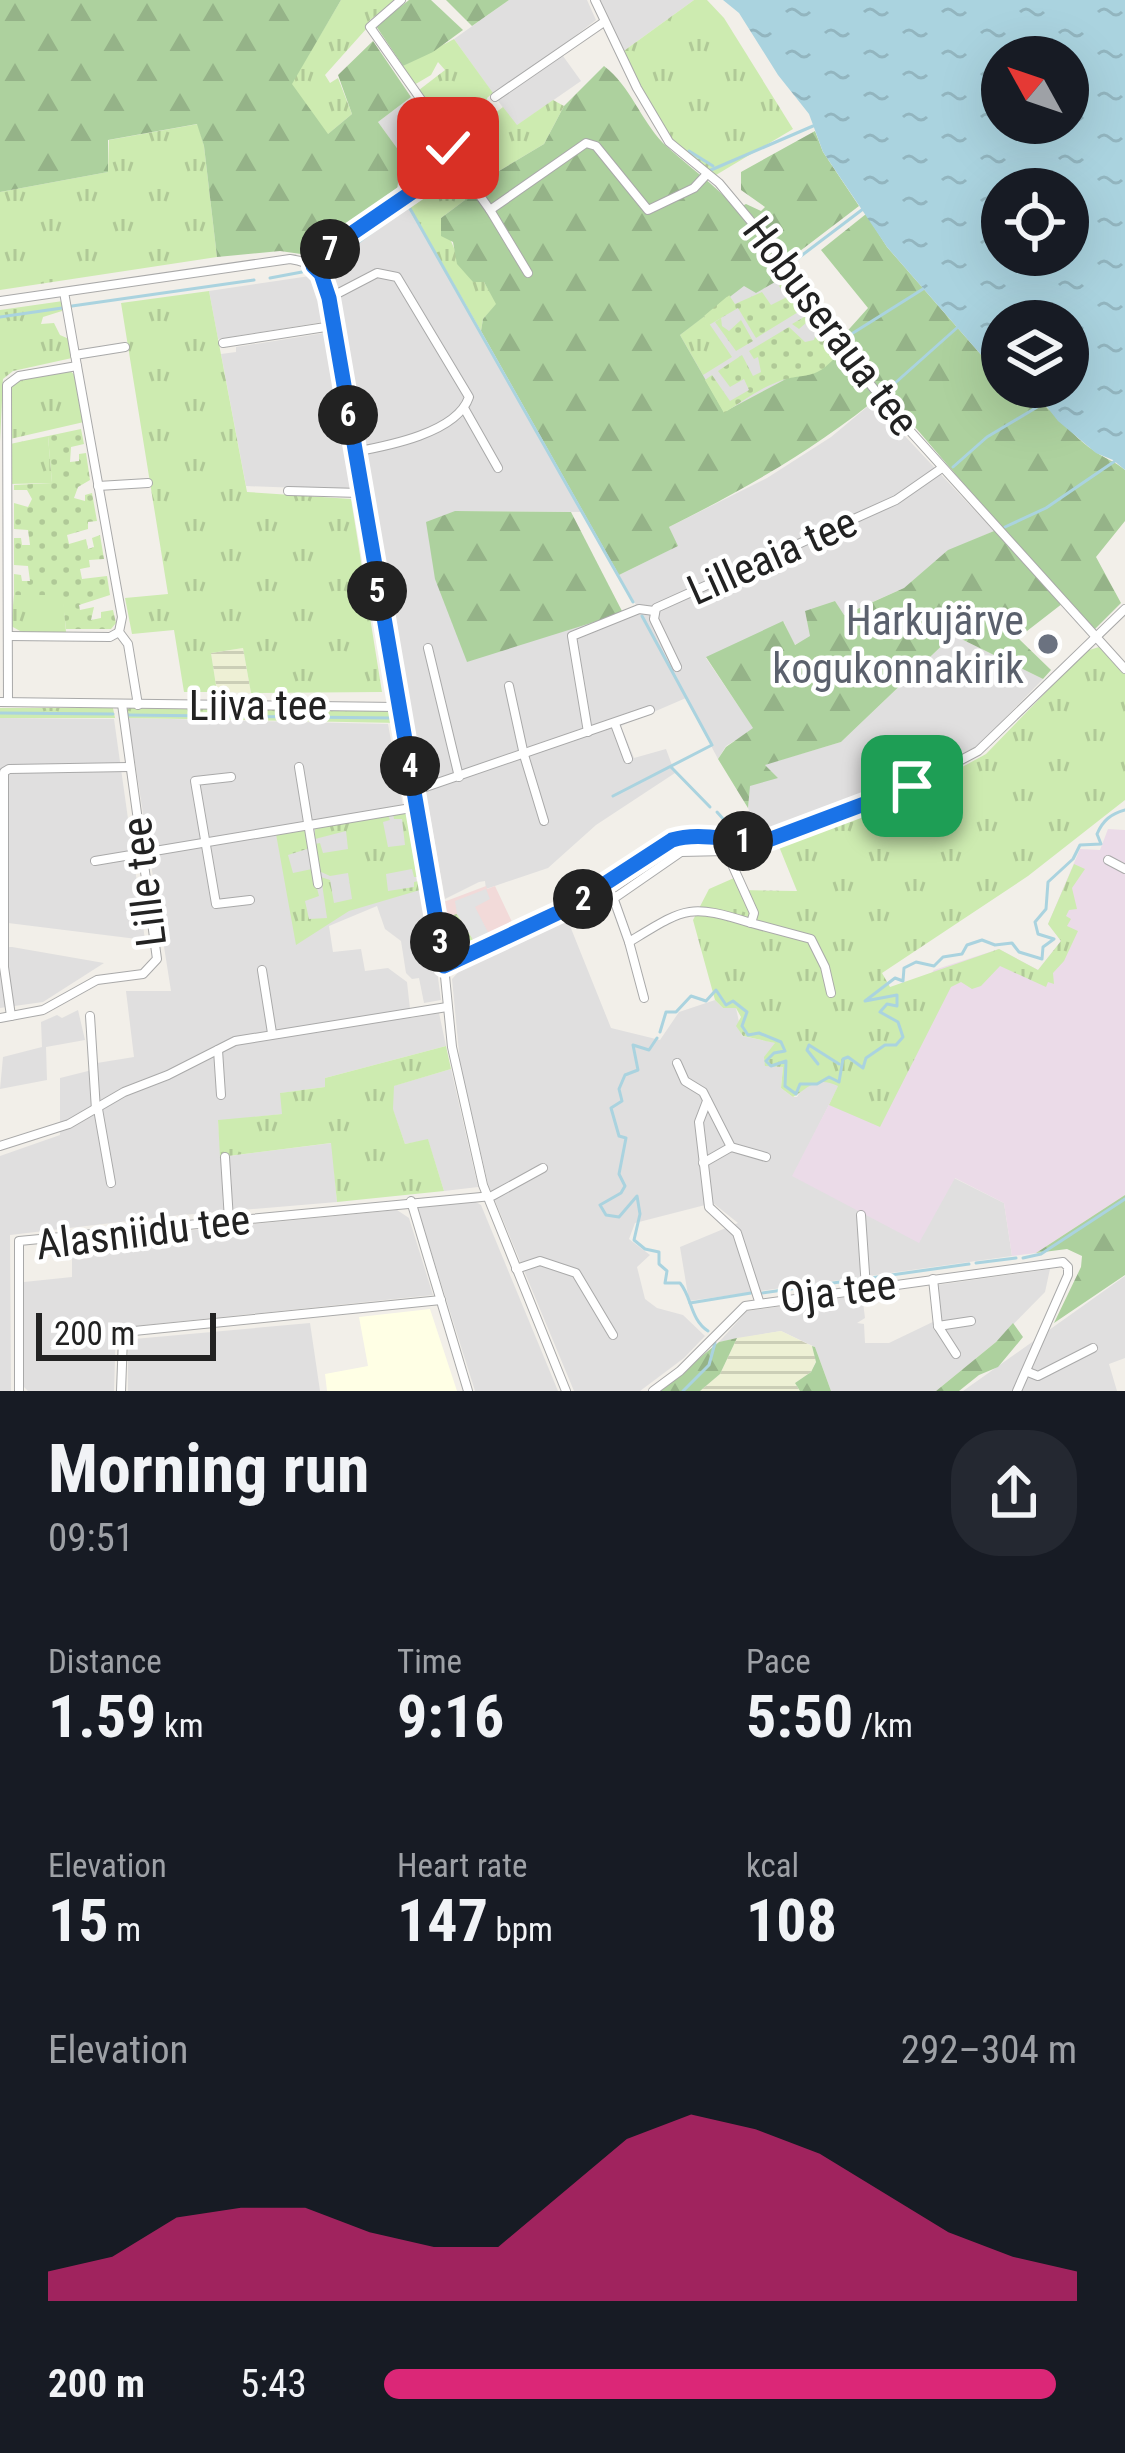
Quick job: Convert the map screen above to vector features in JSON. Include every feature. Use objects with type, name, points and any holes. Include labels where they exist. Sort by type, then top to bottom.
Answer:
[{"type":"street","points":[[401,0],[373,22],[371,30],[448,138],[456,162],[528,273]]},
{"type":"street","name":"Hobuseraua tee","points":[[596,0],[669,142],[707,174],[779,255],[853,363],[1125,669]]},
{"type":"street","points":[[495,97],[604,22]]},
{"type":"street","points":[[490,210],[586,143],[596,146],[644,209],[694,188],[707,174]]},
{"type":"street","points":[[313,266],[329,249],[456,162]]},
{"type":"street","points":[[0,301],[290,259],[313,266],[321,274],[329,298],[444,966],[452,1048],[486,1195],[566,1391]]},
{"type":"street","points":[[329,298],[377,273],[397,277],[468,392],[464,408],[498,468]]},
{"type":"street","points":[[64,292],[122,617],[119,632],[128,644],[138,704]]},
{"type":"street","points":[[223,343],[332,326]]},
{"type":"street","points":[[75,355],[125,347]]},
{"type":"street","points":[[4,702],[9,636],[7,385],[19,376],[77,366]]},
{"type":"street","points":[[354,452],[408,442],[464,408]]},
{"type":"street","name":"Lilleaia tee","points":[[677,667],[654,611],[896,500],[942,468]]},
{"type":"street","points":[[98,486],[148,483]]},
{"type":"street","points":[[288,490],[360,493]]},
{"type":"street","points":[[588,732],[571,638],[639,609],[654,611]]},
{"type":"street","points":[[444,966],[523,932],[681,837],[771,839],[912,786],[986,746],[1125,609]]},
{"type":"street","points":[[9,636],[110,637],[119,632]]},
{"type":"street","points":[[428,648],[459,777]]},
{"type":"street","points":[[509,686],[544,820]]},
{"type":"street","name":"Liiva tee","points":[[4,702],[397,707]]},
{"type":"street","name":"Lille tee","points":[[5,1017],[43,1010],[97,980],[143,974],[154,965],[158,954],[122,704]]},
{"type":"street","points":[[414,791],[650,710]]},
{"type":"street","points":[[615,724],[628,759]]},
{"type":"street","points":[[298,766],[318,884]]},
{"type":"street","points":[[5,1017],[4,772],[129,767]]},
{"type":"street","points":[[231,777],[195,781],[216,904],[250,901]]},
{"type":"street","points":[[95,861],[417,807]]},
{"type":"street","points":[[616,897],[680,852],[726,851],[754,913],[752,923]]},
{"type":"street","points":[[1108,860],[1125,869]]},
{"type":"street","points":[[608,883],[644,998]]},
{"type":"street","points":[[629,942],[680,910],[710,910],[812,939],[830,993]]},
{"type":"street","points":[[262,970],[272,1033]]},
{"type":"street","points":[[0,1146],[69,1124],[124,1092],[235,1041],[447,1007]]},
{"type":"street","points":[[90,1016],[97,1110],[110,1183]]},
{"type":"street","points":[[218,1050],[221,1095]]},
{"type":"street","points":[[677,1063],[685,1081],[704,1092],[731,1148]]},
{"type":"street","points":[[707,1101],[699,1122],[709,1207],[737,1233],[759,1301]]},
{"type":"street","points":[[703,1163],[731,1148],[766,1157]]},
{"type":"street","points":[[225,1157],[229,1220]]},
{"type":"street","points":[[486,1195],[543,1168]]},
{"type":"street","name":"Alasniidu tee","points":[[19,1391],[19,1241],[486,1195]]},
{"type":"street","points":[[411,1202],[468,1391]]},
{"type":"street","points":[[861,1215],[866,1288]]},
{"type":"street","points":[[516,1269],[540,1261],[576,1273],[613,1335]]},
{"type":"street","name":"Oja tee","points":[[653,1391],[680,1372],[736,1312],[759,1301],[1056,1262],[1068,1267],[1068,1276],[1042,1329],[1028,1372]]},
{"type":"street","points":[[933,1279],[938,1326],[956,1354]]},
{"type":"street","points":[[122,1391],[123,1338],[134,1331],[441,1300]]},
{"type":"street","points":[[938,1326],[971,1321]]},
{"type":"street","points":[[1017,1391],[1028,1372],[1038,1376],[1094,1348]]},
{"type":"shaded area","points":[[509,0],[587,0],[596,20],[558,49],[581,81],[516,126],[454,39]]},
{"type":"shaded area","points":[[598,0],[694,0],[621,53]]},
{"type":"shaded area","points":[[411,97],[439,135],[436,145],[443,155],[438,159],[441,164],[420,180],[378,122]]},
{"type":"shaded area","points":[[409,206],[583,512],[455,511],[623,613],[636,605],[619,575],[677,546],[669,527],[767,478],[831,437],[873,402],[994,531],[948,551],[904,588],[843,615],[835,601],[805,612],[811,637],[794,645],[784,622],[706,658],[754,729],[726,746],[718,759],[686,698],[621,726],[634,758],[666,749],[675,773],[596,825],[548,868],[486,889],[485,881],[479,882],[445,899],[409,700],[404,699],[339,303],[327,265]]},
{"type":"shaded area","points":[[782,265],[842,350],[724,413],[680,335],[745,282]]},
{"type":"shaded area","points":[[310,276],[316,282],[323,322],[218,339],[209,291]]},
{"type":"shaded area","points":[[324,333],[351,490],[246,486],[221,354],[236,352],[236,347]]},
{"type":"shaded area","points":[[953,635],[1043,679],[979,745],[919,777],[818,819],[759,835],[748,808],[749,786],[763,765],[841,742]]},
{"type":"shaded area","points":[[243,648],[251,693],[217,692],[211,653]]},
{"type":"shaded area","points":[[0,718],[114,719],[145,940],[0,922]]},
{"type":"shaded area","points":[[128,718],[388,724],[417,882],[426,889],[441,1000],[424,1003],[419,978],[406,973],[401,941],[385,929],[377,906],[329,926],[333,952],[361,949],[365,971],[388,968],[407,982],[411,1018],[439,1013],[446,1046],[325,1078],[325,1087],[281,1093],[283,1114],[218,1121],[221,1157],[332,1143],[337,1202],[10,1235],[11,1391],[0,1391],[0,1156],[60,1135],[60,1078],[96,1069],[97,1063],[134,1057],[126,991],[171,991]]},
{"type":"shaded area","points":[[1108,829],[1125,830],[1125,1195],[1036,1253],[1012,1256],[1004,1203],[955,1178],[919,1243],[792,1176],[839,1085],[934,970],[999,949],[1038,970],[1061,941],[1048,924],[1080,849],[1100,850]]},
{"type":"shaded area","points":[[495,886],[513,924],[455,952],[450,949],[441,903]]},
{"type":"shaded area","points":[[486,889],[490,899],[475,907],[489,934],[474,941],[457,914],[455,901]]},
{"type":"shaded area","points":[[566,916],[611,1028],[660,1040],[679,1012],[715,1000],[723,1008],[736,1008],[742,1036],[776,1043],[765,1065],[783,1067],[781,1088],[793,1097],[804,1085],[827,1081],[839,1085],[793,1176],[954,1178],[1004,1203],[1012,1256],[689,1301],[680,1247],[738,1223],[713,1203],[635,1223],[629,1239],[650,1255],[637,1267],[645,1299],[657,1308],[683,1315],[705,1336],[640,1391],[574,1391],[488,1184],[460,1063],[452,979],[463,967]]},
{"type":"shaded area","points":[[0,947],[104,963],[43,1002],[0,1008]]},
{"type":"shaded area","points":[[78,1010],[85,1040],[46,1047],[47,1080],[0,1089],[3,1057],[42,1047],[41,1022]]},
{"type":"shaded area","points":[[451,1069],[478,1187],[444,1191],[428,1140],[405,1144],[393,1110],[393,1086]]},
{"type":"shaded area","points":[[474,1201],[481,1205],[558,1391],[475,1391],[417,1207]]},
{"type":"shaded area","points":[[397,1210],[409,1218],[433,1295],[116,1328],[114,1391],[28,1391],[24,1387],[24,1282],[72,1277],[72,1242]]},
{"type":"shaded area","points":[[1050,1269],[1045,1292],[996,1342],[936,1391],[831,1391],[815,1347],[781,1331],[719,1342],[747,1311],[862,1295],[865,1318],[857,1323],[864,1324],[865,1343],[889,1343],[941,1318],[937,1285]]},
{"type":"shaded area","points":[[1125,1276],[1125,1358],[1109,1364],[1117,1391],[963,1391]]},
{"type":"shaded area","points":[[430,1309],[457,1391],[327,1391],[325,1374],[368,1366],[359,1317]]},
{"type":"shaded area","points":[[310,1323],[320,1391],[128,1391],[128,1346],[134,1339]]},
{"type":"shaded area","points":[[781,1331],[812,1346],[816,1361],[811,1372],[795,1383],[800,1391],[700,1391],[720,1374],[737,1338]]},
{"type":"green space","points":[[0,0],[341,0],[292,84],[328,134],[352,114],[338,75],[373,41],[411,97],[378,122],[402,155],[397,190],[308,255],[280,251],[217,257],[204,146],[197,124],[108,140],[108,172],[0,192]]},
{"type":"green space","points":[[341,0],[396,0],[370,20],[325,75],[330,83],[338,78],[352,114],[327,135],[291,84]]},
{"type":"green space","points":[[409,0],[431,0],[463,30],[403,66],[376,26]]},
{"type":"green space","points":[[446,0],[509,0],[472,26]]},
{"type":"green space","points":[[694,0],[707,0],[724,18],[793,129],[716,175],[671,140],[621,53]]},
{"type":"green space","points":[[380,33],[403,66],[454,39],[493,93],[487,98],[488,108],[449,136],[419,90],[445,70],[438,62],[431,75],[414,85]]},
{"type":"green space","points":[[604,66],[663,143],[736,209],[746,204],[761,211],[765,207],[741,190],[741,172],[815,131],[823,152],[859,206],[783,264],[789,274],[756,293],[744,286],[680,335],[724,412],[842,349],[842,337],[868,308],[821,250],[866,214],[887,247],[981,355],[981,408],[1047,408],[1097,453],[1125,470],[1125,521],[1096,557],[1121,603],[1095,629],[1067,600],[1018,638],[1051,670],[1043,679],[953,635],[841,742],[765,765],[778,778],[750,786],[748,808],[718,759],[726,747],[753,728],[706,657],[783,621],[795,645],[810,636],[805,611],[835,601],[844,615],[904,588],[948,550],[999,525],[885,392],[781,466],[669,527],[678,546],[619,575],[481,331],[483,319],[496,304],[484,282],[473,282],[457,264],[453,242],[441,236],[441,218],[465,200],[468,182],[489,177],[544,144],[564,106]]},
{"type":"green space","points":[[553,100],[564,106],[544,144],[489,177],[477,180],[450,147],[503,107],[517,125]]},
{"type":"green space","points":[[198,124],[217,257],[0,290],[0,192],[108,172],[109,140]]},
{"type":"green space","points":[[451,169],[460,170],[468,182],[465,200],[441,218],[457,255],[484,282],[497,304],[483,319],[481,331],[409,206],[319,267],[325,256]]},
{"type":"green space","points":[[790,278],[808,306],[756,338],[738,308],[709,325],[704,316],[729,295],[735,304],[762,292],[771,305],[787,297],[779,286]]},
{"type":"green space","points":[[209,291],[247,492],[351,499],[382,692],[251,693],[243,648],[211,653],[217,692],[184,692],[174,630],[132,634],[125,598],[168,594],[121,303]]},
{"type":"green space","points":[[63,301],[62,311],[43,317],[41,324],[54,323],[60,335],[69,339],[72,358],[13,371],[3,379],[0,442],[0,310]]},
{"type":"green space","points":[[813,312],[842,350],[816,373],[768,386],[724,413],[705,380],[712,375],[730,401],[749,390],[744,379],[730,387],[718,371],[742,355],[753,376],[761,372],[758,357],[754,359],[749,351],[789,327],[805,342],[814,340],[817,331],[807,322],[799,329],[792,324]]},
{"type":"green space","points":[[704,316],[732,357],[703,375],[680,335]]},
{"type":"green space","points":[[721,318],[729,331],[741,320],[753,341],[736,351],[715,322]]},
{"type":"green space","points":[[69,370],[76,376],[84,422],[10,439],[11,386]]},
{"type":"green space","points":[[81,429],[84,444],[71,447],[70,462],[86,453],[90,480],[78,487],[74,498],[85,501],[85,495],[92,493],[97,521],[67,535],[69,544],[86,539],[88,549],[94,547],[92,538],[100,535],[104,559],[89,560],[90,567],[80,569],[82,579],[107,576],[110,595],[79,605],[80,610],[94,607],[91,620],[113,610],[116,623],[111,629],[66,629],[62,595],[14,595],[14,574],[30,581],[28,566],[14,565],[14,538],[30,545],[28,530],[14,529],[14,503],[28,507],[32,499],[27,490],[14,490],[14,485],[52,483],[48,436]]},
{"type":"green space","points":[[48,436],[52,483],[10,484],[10,444]]},
{"type":"green space","points":[[455,511],[571,512],[623,613],[467,662],[435,579],[426,522]]},
{"type":"green space","points":[[14,595],[63,595],[66,632],[22,632],[11,626]]},
{"type":"green space","points":[[1099,647],[1125,673],[1125,800],[1028,876],[882,973],[890,987],[999,949],[1038,970],[1061,941],[1048,924],[1074,864],[1085,869],[1072,888],[1077,909],[1066,916],[1071,919],[1067,926],[1078,931],[1053,973],[1054,984],[1048,982],[1046,987],[1000,966],[981,986],[972,989],[961,982],[951,987],[880,1127],[829,1105],[838,1086],[830,1083],[812,1084],[793,1097],[781,1088],[783,1067],[765,1066],[764,1057],[775,1043],[743,1036],[736,1026],[741,1017],[736,1008],[723,1008],[715,1000],[693,920],[709,889],[734,878],[740,890],[797,891],[778,844],[920,790],[986,754],[1086,651]]},
{"type":"green space","points":[[0,708],[113,708],[115,718],[0,718]]},
{"type":"green space","points":[[390,710],[399,723],[128,718],[125,711]]},
{"type":"green space","points":[[406,812],[417,877],[412,869],[386,874],[388,891],[414,887],[419,881],[420,890],[349,911],[296,945],[276,834],[308,830],[310,848],[288,855],[293,873],[312,869],[319,896],[305,901],[309,919],[327,918],[321,877],[330,880],[334,903],[352,899],[348,873],[330,876],[319,871],[315,844],[320,843],[323,853],[348,849],[346,831],[315,839],[315,828],[388,815],[390,820],[383,822],[388,847],[405,845],[402,819],[394,819],[393,814]]},
{"type":"green space","points":[[457,914],[474,941],[455,950],[445,917]]},
{"type":"green space","points":[[446,1046],[451,1069],[394,1086],[393,1109],[405,1144],[428,1139],[444,1191],[337,1202],[331,1143],[220,1157],[218,1120],[282,1114],[280,1093],[325,1087],[325,1078]]},
{"type":"green space","points":[[1125,1195],[1125,1275],[1054,1323],[1082,1256],[1067,1249],[1036,1253]]},
{"type":"green space","points":[[1013,1323],[1023,1337],[998,1367],[959,1391],[936,1391],[996,1342]]},
{"type":"green space","points":[[737,1338],[720,1374],[700,1391],[659,1391],[719,1342]]},
{"type":"green space","points":[[812,1346],[831,1391],[800,1391],[795,1383],[816,1362]]},
{"type":"water","points":[[723,0],[1125,0],[1125,470],[1096,453],[1048,408],[1089,408],[1089,300],[981,300],[981,355],[887,247],[823,152],[809,114],[739,13]]},
{"type":"waterway","points":[[711,170],[813,126]]},
{"type":"waterway","points":[[689,151],[713,166]]},
{"type":"waterway","points":[[324,268],[408,205],[633,602]]},
{"type":"waterway","points":[[797,259],[863,209]]},
{"type":"waterway","points":[[270,278],[302,272]]},
{"type":"waterway","points":[[72,306],[254,280]]},
{"type":"waterway","points":[[853,333],[923,289]]},
{"type":"waterway","points":[[0,317],[62,308]]},
{"type":"waterway","points":[[885,392],[959,326]]},
{"type":"waterway","points":[[953,467],[987,437],[1036,408]]},
{"type":"waterway","points":[[1005,527],[1046,508],[1115,461]]},
{"type":"waterway","points":[[613,796],[712,745],[642,616]]},
{"type":"waterway","points":[[0,713],[113,714]]},
{"type":"waterway","points":[[128,715],[393,718],[407,800]]},
{"type":"waterway","points":[[671,767],[710,807]]},
{"type":"waterway","points":[[660,1032],[666,1012],[676,1012],[691,996],[706,1001],[716,990],[726,1005],[733,1001],[747,1012],[742,1026],[748,1035],[759,1033],[781,1042],[785,1051],[766,1061],[771,1066],[786,1061],[785,1086],[796,1094],[800,1084],[817,1084],[829,1077],[839,1082],[843,1059],[848,1057],[863,1068],[866,1058],[903,1037],[898,1022],[880,1012],[887,1004],[897,1006],[897,995],[865,1001],[895,978],[903,981],[904,968],[916,962],[934,966],[943,957],[962,954],[967,945],[982,940],[995,945],[1012,943],[1019,952],[1042,959],[1043,947],[1054,939],[1038,934],[1035,922],[1046,909],[1048,882],[1073,859],[1080,845],[1101,844],[1097,834],[1102,825],[1125,810]]},
{"type":"waterway","points":[[717,812],[734,831]]},
{"type":"waterway","points":[[410,813],[421,874]]},
{"type":"waterway","points":[[422,882],[423,889]]},
{"type":"waterway","points":[[657,1038],[649,1050],[633,1045],[638,1070],[625,1075],[619,1089],[622,1101],[611,1108],[619,1136],[626,1138],[619,1174],[625,1186],[600,1205],[606,1215],[619,1217],[637,1196],[640,1214],[634,1240],[659,1252],[659,1264],[667,1271],[665,1283],[680,1283],[708,1331]]},
{"type":"waterway","points":[[818,1064],[807,1050],[809,1045],[839,1064]]},
{"type":"waterway","points":[[1023,1258],[1041,1254],[1125,1199]]},
{"type":"waterway","points":[[976,1263],[1016,1258]]},
{"type":"waterway","points":[[870,1278],[969,1264]]},
{"type":"waterway","points":[[762,1293],[861,1279]]},
{"type":"waterway","points":[[690,1303],[751,1293]]},
{"type":"waterway","points":[[683,1391],[709,1365],[715,1343]]},
{"type":"place","name":"Harkujärve kogukonnakirik","points":[[1048,644]]},
{"type":"route","points":[[448,148],[456,162],[329,249],[313,266],[329,298],[444,966],[566,909],[672,840],[691,836],[753,842],[771,839],[912,786]]}]
